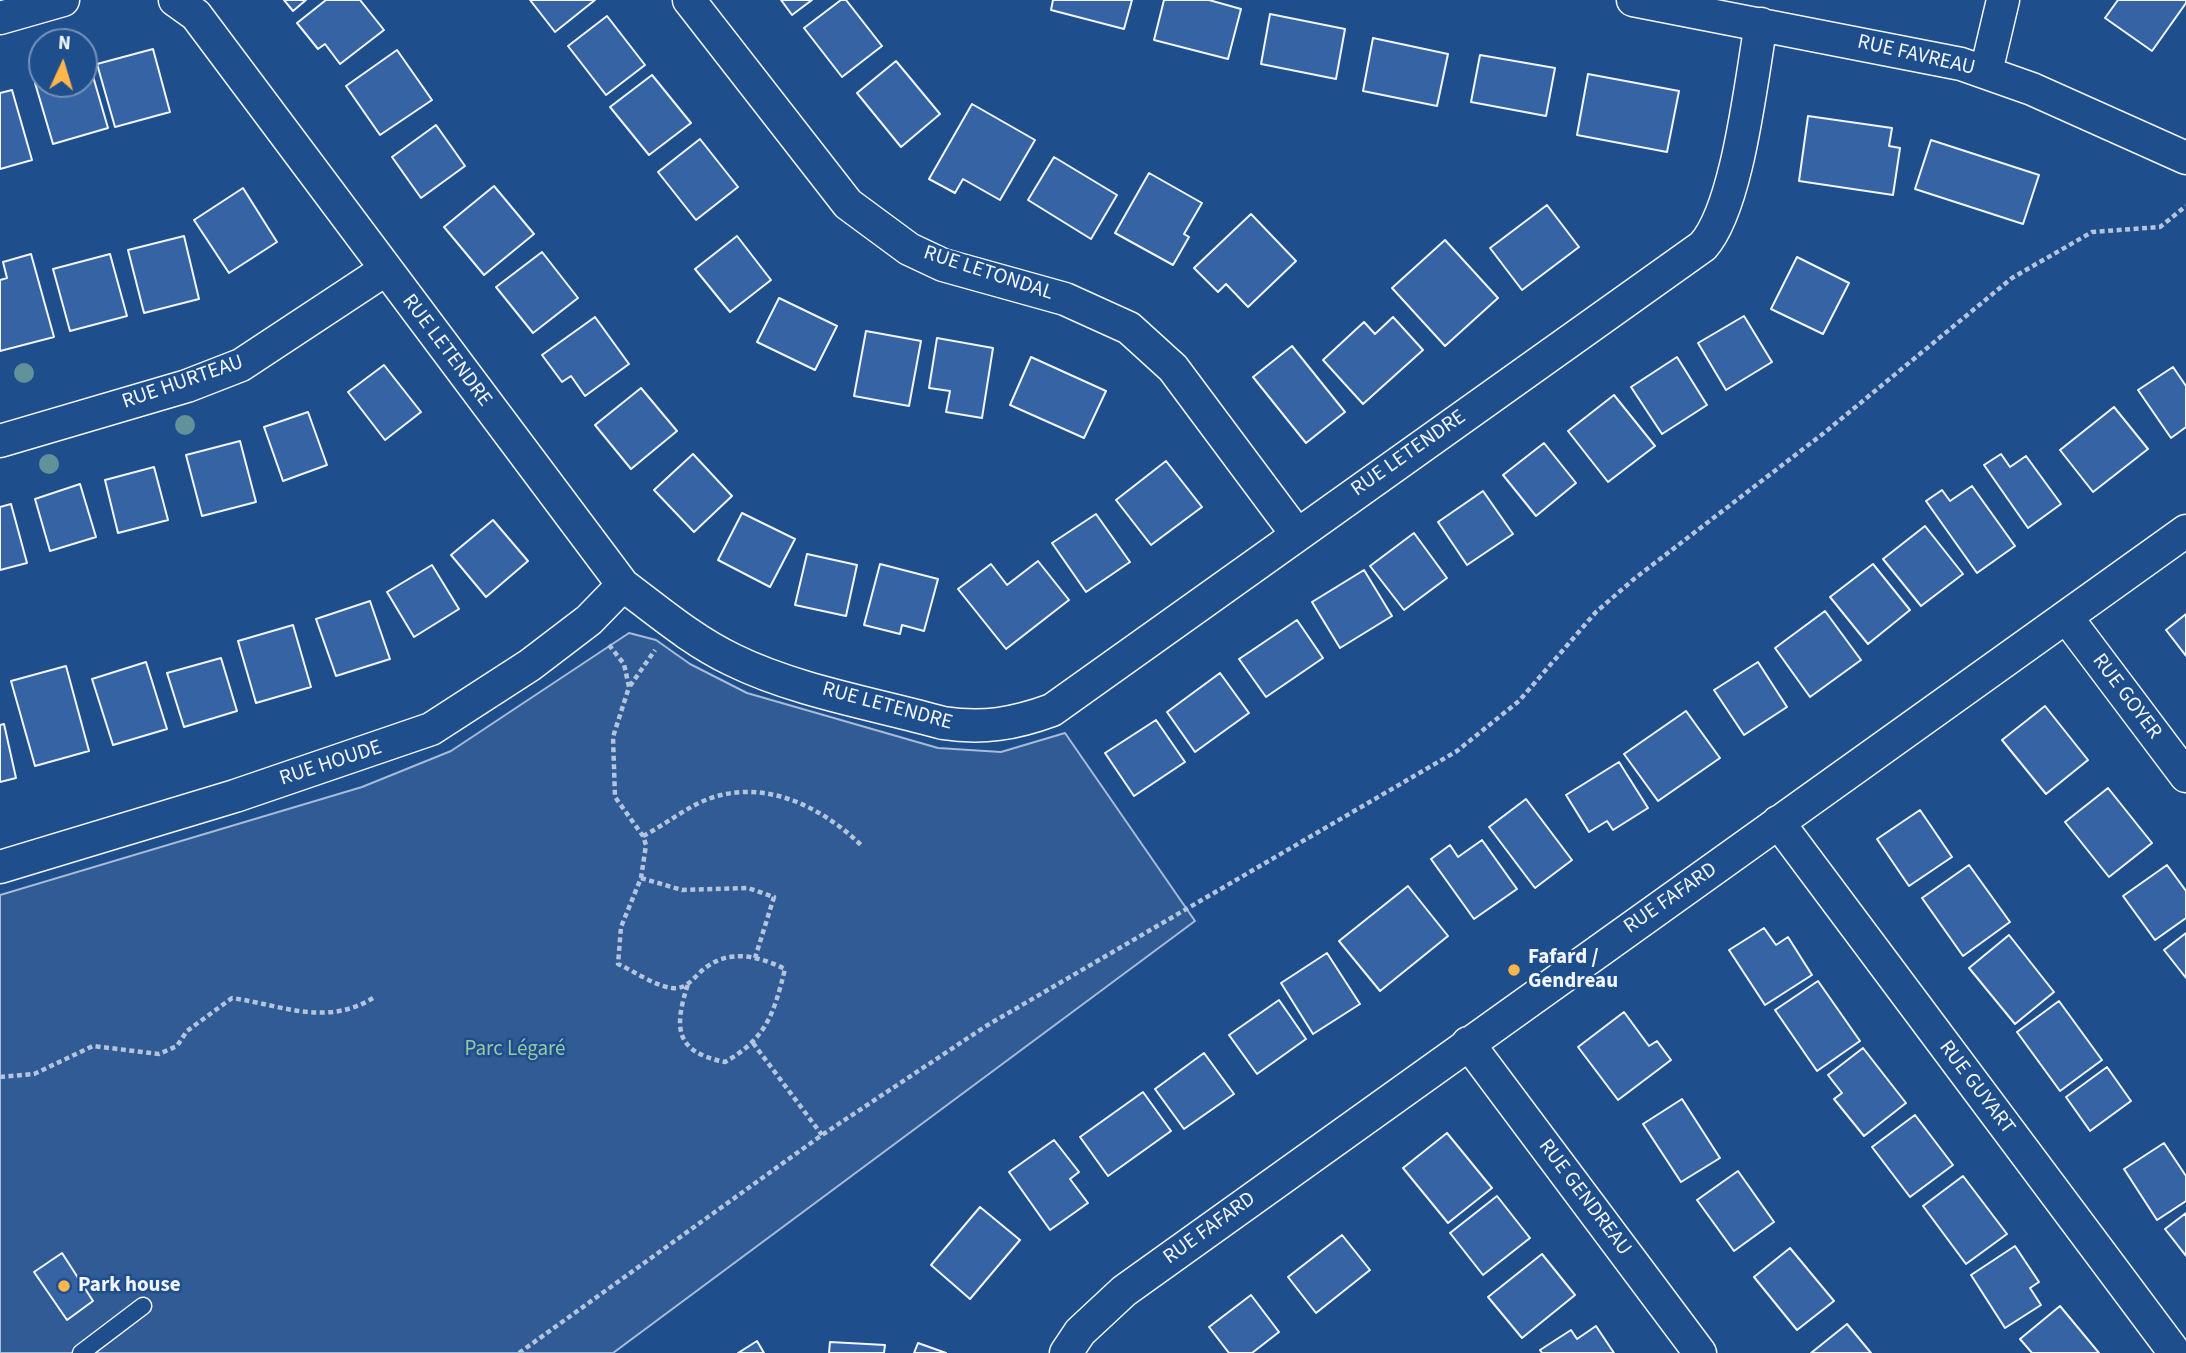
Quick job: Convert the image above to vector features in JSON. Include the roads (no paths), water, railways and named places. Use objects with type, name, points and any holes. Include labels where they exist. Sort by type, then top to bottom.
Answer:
[{"type":"street","points":[[0,19],[63,0]]},
{"type":"street","name":"RUE LETENDRE","points":[[175,0],[196,15],[623,585],[674,624],[734,661],[779,678],[943,723],[996,727],[1052,710],[1296,533],[1703,246],[1714,234],[1726,205],[1761,24]]},
{"type":"street","name":"RUE LETONDAL","points":[[689,0],[848,204],[909,249],[943,265],[1065,299],[1129,328],[1172,368],[1296,533]]},
{"type":"street","name":"RUE FAVREAU","points":[[1633,0],[1936,57],[1986,72],[2186,158]]},
{"type":"street","points":[[1986,72],[2003,0]]},
{"type":"street","name":"RUE HURTEAU","points":[[0,441],[187,386],[241,365],[385,270]]},
{"type":"street","name":"RUE FAFARD","points":[[1066,1353],[1080,1332],[1124,1291],[2186,531]]},
{"type":"street","name":"RUE HOUDE","points":[[0,867],[411,738],[431,729],[530,666],[589,620],[623,585]]},
{"type":"street","name":"RUE GOYER","points":[[2067,618],[2186,776]]},
{"type":"street","name":"RUE GUYART","points":[[1778,822],[2175,1353]]},
{"type":"street","name":"RUE GENDREAU","points":[[1468,1043],[1700,1353]]},
{"type":"lane","points":[[81,1353],[143,1306]]},
{"type":"place","name":"Fafard / Gendreau","points":[[1514,970]]},
{"type":"place","name":"Park house","points":[[64,1286]]},
{"type":"park label","name":"Parc Légaré","points":[[515,1050]]}]
